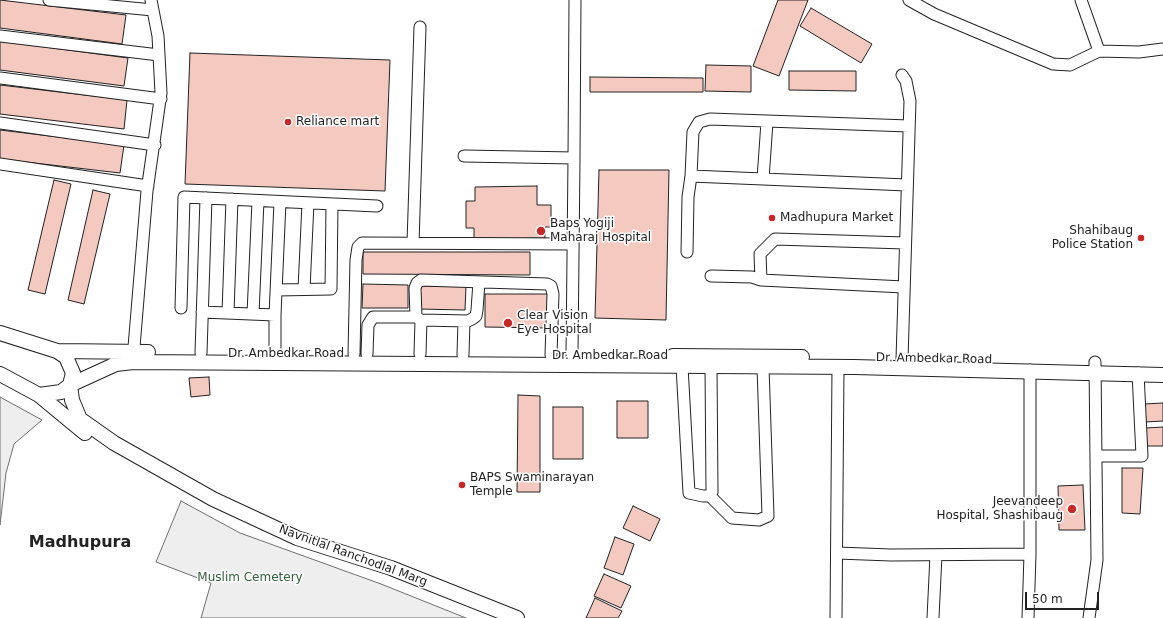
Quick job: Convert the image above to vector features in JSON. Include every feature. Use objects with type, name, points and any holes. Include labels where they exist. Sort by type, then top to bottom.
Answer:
[{"type":"main road","points":[[0,333],[57,351]]},
{"type":"main road","name":"Dr. Ambedkar Road","points":[[57,351],[133,357],[682,366],[1030,370],[1163,365]]},
{"type":"main road","name":"Navnitlal Ranchodlal Marg","points":[[57,351],[66,358],[73,373],[70,385],[72,400],[80,419],[114,443],[213,499],[296,538],[391,568],[517,618]]},
{"type":"main road","name":"Dr. Ambedkar Road","points":[[39,395],[62,392],[70,385],[133,357],[201,353],[463,354],[902,359],[1094,367],[1138,373],[1163,374]]},
{"type":"main road","points":[[0,374],[39,395],[73,424],[105,446],[210,506],[294,545],[388,575],[498,618]]},
{"type":"street","points":[[49,0],[152,5],[160,55],[161,99],[148,186],[133,357]]},
{"type":"street","points":[[572,355],[575,0]]},
{"type":"street","points":[[908,0],[934,14],[1053,64],[1070,65],[1099,51],[1139,52],[1163,49]]},
{"type":"street","points":[[1081,0],[1099,51]]},
{"type":"street","points":[[413,243],[420,27]]},
{"type":"street","points":[[0,36],[160,55]]},
{"type":"street","points":[[902,75],[906,81],[910,101],[902,359]]},
{"type":"street","points":[[0,78],[161,99]]},
{"type":"street","points":[[687,252],[688,197],[691,176],[693,132],[699,122],[710,119],[909,126]]},
{"type":"street","points":[[763,179],[767,122]]},
{"type":"street","points":[[0,123],[155,145]]},
{"type":"street","points":[[464,156],[574,158]]},
{"type":"street","points":[[0,164],[148,186]]},
{"type":"street","points":[[691,176],[907,185]]},
{"type":"street","points":[[181,308],[184,197],[377,206]]},
{"type":"street","points":[[201,353],[206,198]]},
{"type":"street","points":[[228,313],[232,199]]},
{"type":"street","points":[[253,314],[258,201]]},
{"type":"street","points":[[275,354],[275,315],[280,202]]},
{"type":"street","points":[[304,290],[308,203]]},
{"type":"street","points":[[277,290],[331,289],[332,204]]},
{"type":"street","points":[[761,280],[760,254],[775,239],[905,243]]},
{"type":"street","points":[[361,354],[358,247],[362,243],[573,244]]},
{"type":"street","points":[[712,276],[752,277],[761,280],[904,287]]},
{"type":"street","points":[[420,354],[419,318],[415,288],[417,283],[421,280],[547,284],[551,286],[553,294],[551,355]]},
{"type":"street","points":[[361,354],[368,325],[373,317],[468,321],[476,316],[479,282]]},
{"type":"street","points":[[202,312],[275,315]]},
{"type":"street","points":[[463,354],[464,321]]},
{"type":"street","points":[[682,366],[689,493],[697,496],[710,496],[732,518],[759,520],[768,516],[763,367]]},
{"type":"street","points":[[710,496],[712,492],[711,366]]},
{"type":"street","points":[[836,618],[838,367]]},
{"type":"street","points":[[1089,618],[1097,560],[1094,367]]},
{"type":"street","points":[[1028,618],[1030,554],[1030,370]]},
{"type":"street","points":[[1096,456],[1142,456],[1138,373]]},
{"type":"street","points":[[837,553],[936,555],[1030,554]]},
{"type":"street","points":[[933,618],[936,555]]},
{"type":"green space","points":[[0,397],[42,420],[14,444],[6,473],[0,525]]},
{"type":"green space","name":"Muslim Cemetery","points":[[181,501],[240,533],[381,584],[466,618],[201,618],[211,583],[156,562]]},
{"type":"building","points":[[0,0],[126,15],[122,44],[0,28]]},
{"type":"building","points":[[778,0],[808,0],[779,76],[753,66]]},
{"type":"building","points":[[811,8],[872,44],[861,63],[800,26]]},
{"type":"building","points":[[0,41],[128,58],[124,86],[0,70]]},
{"type":"building","points":[[190,53],[390,60],[385,191],[185,184]]},
{"type":"building","points":[[706,65],[751,66],[751,92],[705,91]]},
{"type":"building","points":[[789,71],[856,71],[856,91],[789,90]]},
{"type":"building","points":[[590,77],[703,78],[703,92],[590,92]]},
{"type":"building","points":[[0,85],[127,100],[124,129],[0,114]]},
{"type":"building","points":[[0,130],[124,145],[120,173],[0,159]]},
{"type":"building","points":[[599,170],[669,170],[666,320],[595,318]]},
{"type":"building","points":[[54,180],[71,184],[45,294],[28,290]]},
{"type":"building","points":[[537,186],[537,205],[551,205],[551,227],[545,227],[545,238],[474,239],[474,228],[466,228],[466,201],[475,201],[475,187]]},
{"type":"building","points":[[93,190],[110,194],[84,304],[68,300]]},
{"type":"building","points":[[363,252],[530,252],[530,275],[363,274]]},
{"type":"building","points":[[363,284],[408,285],[408,308],[362,308]]},
{"type":"building","points":[[420,286],[466,286],[465,310],[419,309]]},
{"type":"building","points":[[485,294],[548,294],[549,328],[485,327]]},
{"type":"building","points":[[209,377],[210,395],[191,397],[189,378]]},
{"type":"building","points":[[518,395],[540,396],[540,492],[517,492]]},
{"type":"building","points":[[617,401],[648,401],[648,438],[617,438]]},
{"type":"building","points":[[1163,403],[1163,421],[1145,422],[1144,404]]},
{"type":"building","points":[[553,407],[583,407],[583,459],[553,459]]},
{"type":"building","points":[[1163,427],[1163,446],[1147,446],[1146,428]]},
{"type":"building","points":[[1122,468],[1143,468],[1140,514],[1122,513]]},
{"type":"building","points":[[1083,485],[1085,530],[1059,530],[1058,486]]},
{"type":"building","points":[[633,506],[660,519],[650,541],[623,528]]},
{"type":"building","points":[[615,537],[634,544],[623,575],[604,568]]},
{"type":"building","points":[[604,574],[631,586],[621,608],[594,596]]},
{"type":"building","points":[[595,598],[622,611],[618,618],[586,618]]},
{"type":"place","name":"Reliance mart","points":[[288,122]]},
{"type":"place","name":"Madhupura Market","points":[[772,218]]},
{"type":"place","name":"Baps Yogiji Maharaj Hospital","points":[[541,231]]},
{"type":"place","name":"Shahibaug Police Station","points":[[1141,238]]},
{"type":"place","name":"Clear Vision Eye Hospital","points":[[508,323]]},
{"type":"place","name":"BAPS Swaminarayan Temple","points":[[462,485]]},
{"type":"place","name":"Jeevandeep Hospital, Shashibaug","points":[[1072,509]]},
{"type":"district","name":"Madhupura","points":[[80,543]]}]
